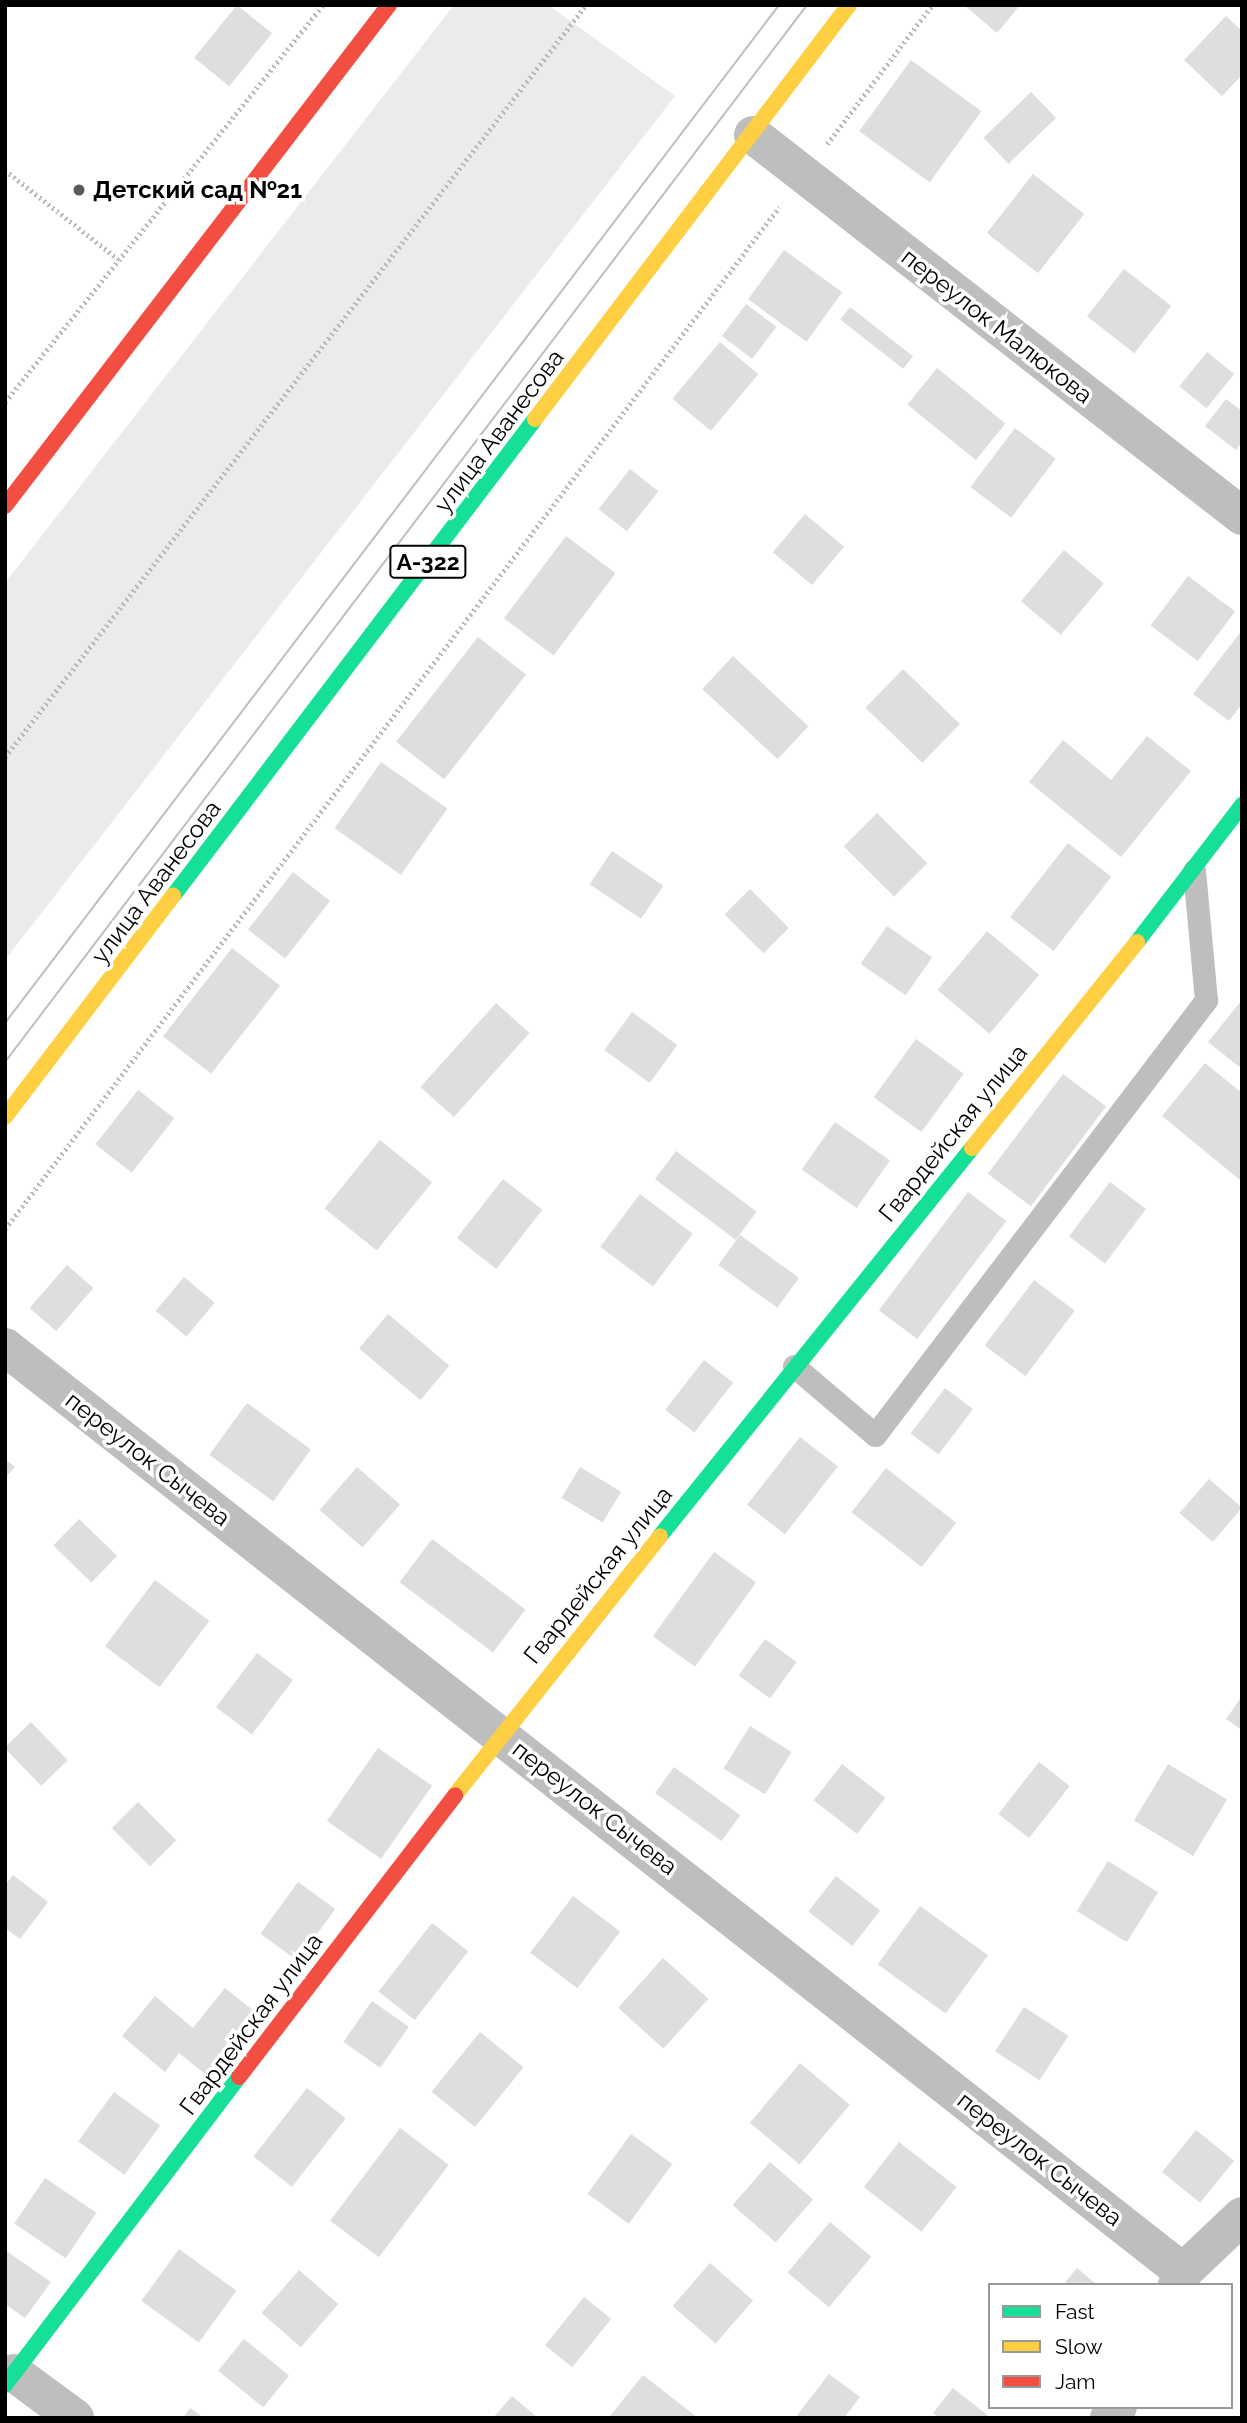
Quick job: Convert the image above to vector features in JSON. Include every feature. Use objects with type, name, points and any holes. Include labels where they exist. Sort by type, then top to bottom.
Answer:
[{"type":"main road","points":[[5,506],[389,5]]},
{"type":"main road","name":"улица Аванесова","points":[[5,1117],[753,135],[849,5]]},
{"type":"main road","name":"Гвардейская улица","points":[[10,2379],[501,1734],[1194,871],[1242,805]]},
{"type":"street","name":"переулок Малюкова","points":[[753,135],[1242,516]]},
{"type":"street","name":"переулок Сычева","points":[[5,1347],[501,1734],[1180,2278]]},
{"type":"street","points":[[1180,2278],[1242,2216]]},
{"type":"street","points":[[10,2379],[75,2418]]},
{"type":"lane","points":[[794,1366],[876,1435],[1206,1000],[1194,871]]},
{"type":"path","points":[[5,402],[323,5]]},
{"type":"path","points":[[5,757],[586,5]]},
{"type":"path","points":[[5,1229],[932,5]]},
{"type":"path","points":[[5,170],[118,258]]},
{"type":"shaded area","points":[[454,5],[548,5],[675,96],[5,960],[5,583]]},
{"type":"building","points":[[237,5],[272,33],[229,86],[194,58]]},
{"type":"building","points":[[964,5],[1020,5],[997,33]]},
{"type":"building","points":[[1226,16],[1242,31],[1242,75],[1222,96],[1184,60]]},
{"type":"building","points":[[911,60],[981,111],[930,182],[859,131]]},
{"type":"building","points":[[1031,92],[1056,118],[1009,164],[984,138]]},
{"type":"building","points":[[1033,174],[1084,214],[1038,273],[987,233]]},
{"type":"building","points":[[784,250],[842,292],[806,342],[748,299]]},
{"type":"building","points":[[1124,269],[1171,306],[1134,353],[1087,316]]},
{"type":"building","points":[[746,304],[776,327],[752,359],[722,336]]},
{"type":"building","points":[[850,307],[913,356],[903,369],[840,320]]},
{"type":"building","points":[[720,342],[758,374],[711,431],[672,399]]},
{"type":"building","points":[[1207,352],[1234,374],[1207,408],[1179,386]]},
{"type":"building","points":[[937,368],[1005,423],[976,460],[907,405]]},
{"type":"building","points":[[1226,399],[1242,411],[1242,442],[1236,450],[1205,426]]},
{"type":"building","points":[[1015,428],[1056,459],[1011,518],[970,487]]},
{"type":"building","points":[[630,469],[658,491],[627,531],[599,509]]},
{"type":"building","points":[[805,514],[844,547],[812,585],[773,552]]},
{"type":"building","points":[[566,536],[616,573],[554,656],[504,618]]},
{"type":"building","points":[[1064,550],[1104,583],[1061,635],[1021,601]]},
{"type":"building","points":[[1188,576],[1235,612],[1198,661],[1151,626]]},
{"type":"building","points":[[1242,630],[1242,704],[1229,721],[1193,694]]},
{"type":"building","points":[[478,637],[526,675],[444,779],[396,742]]},
{"type":"building","points":[[733,656],[808,726],[778,759],[702,689]]},
{"type":"building","points":[[903,669],[960,724],[922,763],[865,708]]},
{"type":"building","points":[[1147,736],[1191,771],[1121,857],[1029,782],[1063,740],[1111,780]]},
{"type":"building","points":[[381,762],[447,808],[401,875],[335,828]]},
{"type":"building","points":[[877,813],[927,863],[894,896],[844,846]]},
{"type":"building","points":[[1068,843],[1111,877],[1053,951],[1010,917]]},
{"type":"building","points":[[612,851],[663,886],[641,919],[590,884]]},
{"type":"building","points":[[293,872],[330,901],[285,958],[248,930]]},
{"type":"building","points":[[750,889],[789,928],[763,953],[725,914]]},
{"type":"building","points":[[887,926],[932,958],[906,995],[861,964]]},
{"type":"building","points":[[987,931],[1039,975],[990,1034],[938,990]]},
{"type":"building","points":[[232,948],[280,986],[211,1074],[163,1036]]},
{"type":"building","points":[[1242,1000],[1242,1069],[1208,1042]]},
{"type":"building","points":[[496,1003],[529,1033],[454,1117],[420,1087]]},
{"type":"building","points":[[632,1012],[677,1045],[650,1083],[604,1050]]},
{"type":"building","points":[[916,1039],[964,1074],[921,1132],[874,1097]]},
{"type":"building","points":[[1205,1063],[1242,1093],[1240,1180],[1162,1116]]},
{"type":"building","points":[[1063,1074],[1106,1106],[1031,1206],[988,1174]]},
{"type":"building","points":[[138,1090],[174,1118],[132,1173],[96,1144]]},
{"type":"building","points":[[835,1122],[890,1160],[857,1208],[802,1170]]},
{"type":"building","points":[[380,1140],[432,1182],[377,1251],[325,1208]]},
{"type":"building","points":[[676,1151],[757,1212],[736,1240],[655,1179]]},
{"type":"building","points":[[503,1179],[542,1210],[496,1269],[457,1238]]},
{"type":"building","points":[[1110,1182],[1146,1209],[1105,1263],[1069,1236]]},
{"type":"building","points":[[968,1192],[1006,1221],[917,1339],[879,1310]]},
{"type":"building","points":[[640,1194],[693,1234],[653,1286],[600,1247]]},
{"type":"building","points":[[740,1235],[799,1278],[777,1308],[718,1265]]},
{"type":"building","points":[[67,1265],[93,1288],[56,1331],[30,1308]]},
{"type":"building","points":[[184,1277],[215,1303],[186,1336],[156,1311]]},
{"type":"building","points":[[1034,1280],[1075,1311],[1025,1376],[985,1345]]},
{"type":"building","points":[[388,1314],[449,1365],[420,1400],[359,1348]]},
{"type":"building","points":[[704,1360],[733,1383],[694,1432],[665,1410]]},
{"type":"building","points":[[945,1388],[973,1409],[939,1455],[911,1434]]},
{"type":"building","points":[[247,1403],[311,1449],[273,1501],[209,1455]]},
{"type":"building","points":[[800,1437],[838,1467],[785,1534],[747,1505]]},
{"type":"building","points":[[5,1459],[15,1467],[5,1478]]},
{"type":"building","points":[[357,1467],[400,1504],[363,1547],[320,1510]]},
{"type":"building","points":[[580,1467],[621,1492],[603,1523],[561,1498]]},
{"type":"building","points":[[886,1468],[956,1523],[922,1567],[852,1512]]},
{"type":"building","points":[[1209,1479],[1242,1508],[1213,1542],[1179,1513]]},
{"type":"building","points":[[79,1519],[117,1556],[91,1582],[53,1546]]},
{"type":"building","points":[[432,1539],[525,1609],[493,1653],[400,1582]]},
{"type":"building","points":[[714,1552],[756,1583],[695,1667],[653,1636]]},
{"type":"building","points":[[155,1580],[209,1621],[159,1687],[105,1646]]},
{"type":"building","points":[[765,1639],[797,1662],[770,1698],[739,1675]]},
{"type":"building","points":[[257,1653],[293,1680],[252,1734],[216,1707]]},
{"type":"building","points":[[1242,1696],[1242,1730],[1226,1719]]},
{"type":"building","points":[[31,1722],[68,1760],[41,1786],[5,1748]]},
{"type":"building","points":[[750,1726],[792,1752],[765,1794],[724,1768]]},
{"type":"building","points":[[378,1748],[432,1786],[381,1859],[327,1821]]},
{"type":"building","points":[[1039,1762],[1070,1786],[1029,1838],[998,1814]]},
{"type":"building","points":[[842,1764],[885,1798],[857,1834],[814,1800]]},
{"type":"building","points":[[1168,1764],[1227,1800],[1193,1856],[1134,1821]]},
{"type":"building","points":[[674,1767],[740,1815],[722,1841],[655,1793]]},
{"type":"building","points":[[138,1802],[176,1840],[150,1866],[112,1828]]},
{"type":"building","points":[[1108,1861],[1158,1892],[1127,1942],[1077,1911]]},
{"type":"building","points":[[13,1875],[48,1902],[20,1939],[5,1928],[5,1885]]},
{"type":"building","points":[[836,1876],[880,1910],[852,1946],[808,1911]]},
{"type":"building","points":[[298,1882],[335,1909],[298,1961],[260,1934]]},
{"type":"building","points":[[573,1896],[620,1932],[577,1988],[530,1953]]},
{"type":"building","points":[[920,1906],[988,1955],[946,2014],[878,1964]]},
{"type":"building","points":[[432,1923],[468,1951],[415,2020],[378,1992]]},
{"type":"building","points":[[663,1958],[708,1999],[664,2049],[618,2008]]},
{"type":"building","points":[[225,1988],[260,2016],[210,2078],[179,2053],[165,2072],[122,2036],[155,1996],[193,2028]]},
{"type":"building","points":[[372,2001],[409,2027],[380,2068],[343,2042]]},
{"type":"building","points":[[1024,2007],[1068,2036],[1040,2080],[995,2051]]},
{"type":"building","points":[[480,2032],[524,2067],[475,2127],[432,2092]]},
{"type":"building","points":[[800,2063],[850,2105],[800,2165],[750,2123]]},
{"type":"building","points":[[307,2088],[346,2118],[292,2187],[253,2157]]},
{"type":"building","points":[[114,2092],[160,2126],[124,2175],[78,2141]]},
{"type":"building","points":[[400,2128],[449,2165],[379,2257],[330,2221]]},
{"type":"building","points":[[1196,2130],[1234,2161],[1200,2203],[1162,2172]]},
{"type":"building","points":[[631,2134],[672,2164],[629,2224],[588,2194]]},
{"type":"building","points":[[899,2142],[957,2187],[921,2232],[864,2187]]},
{"type":"building","points":[[770,2162],[813,2199],[776,2242],[733,2205]]},
{"type":"building","points":[[45,2178],[96,2213],[66,2258],[14,2224]]},
{"type":"building","points":[[830,2222],[871,2257],[829,2307],[788,2273]]},
{"type":"building","points":[[179,2249],[236,2291],[199,2343],[141,2301]]},
{"type":"building","points":[[5,2250],[51,2282],[25,2318],[5,2304]]},
{"type":"building","points":[[710,2263],[753,2300],[716,2343],[673,2306]]},
{"type":"building","points":[[1077,2268],[1095,2283],[1065,2283]]},
{"type":"building","points":[[299,2270],[338,2304],[301,2347],[262,2313]]},
{"type":"building","points":[[584,2297],[611,2319],[572,2367],[545,2345]]},
{"type":"building","points":[[244,2339],[289,2376],[263,2407],[218,2371]]},
{"type":"building","points":[[829,2374],[860,2397],[844,2418],[795,2418]]},
{"type":"building","points":[[643,2375],[698,2418],[610,2416]]},
{"type":"building","points":[[953,2388],[991,2418],[939,2418],[933,2413]]},
{"type":"building","points":[[512,2396],[538,2418],[493,2418]]},
{"type":"building","points":[[190,2408],[204,2418],[183,2418]]},
{"type":"tram line","points":[[5,1023],[779,5]]},
{"type":"tram line","points":[[5,1062],[807,5]]},
{"type":"traffic: fast","points":[[173,896],[535,419]]},
{"type":"traffic: fast","points":[[1137,942],[1242,805]]},
{"type":"traffic: fast","points":[[660,1536],[972,1148]]},
{"type":"traffic: fast","points":[[5,2385],[239,2077]]},
{"type":"traffic: slow","points":[[535,419],[849,5]]},
{"type":"traffic: slow","points":[[5,1117],[173,896]]},
{"type":"traffic: slow","points":[[972,1148],[1137,942]]},
{"type":"traffic: slow","points":[[455,1795],[660,1536]]},
{"type":"traffic: jam","points":[[5,506],[389,5]]},
{"type":"traffic: jam","points":[[239,2077],[455,1795]]},
{"type":"place","name":"Детский сад №21","points":[[79,190]]}]
